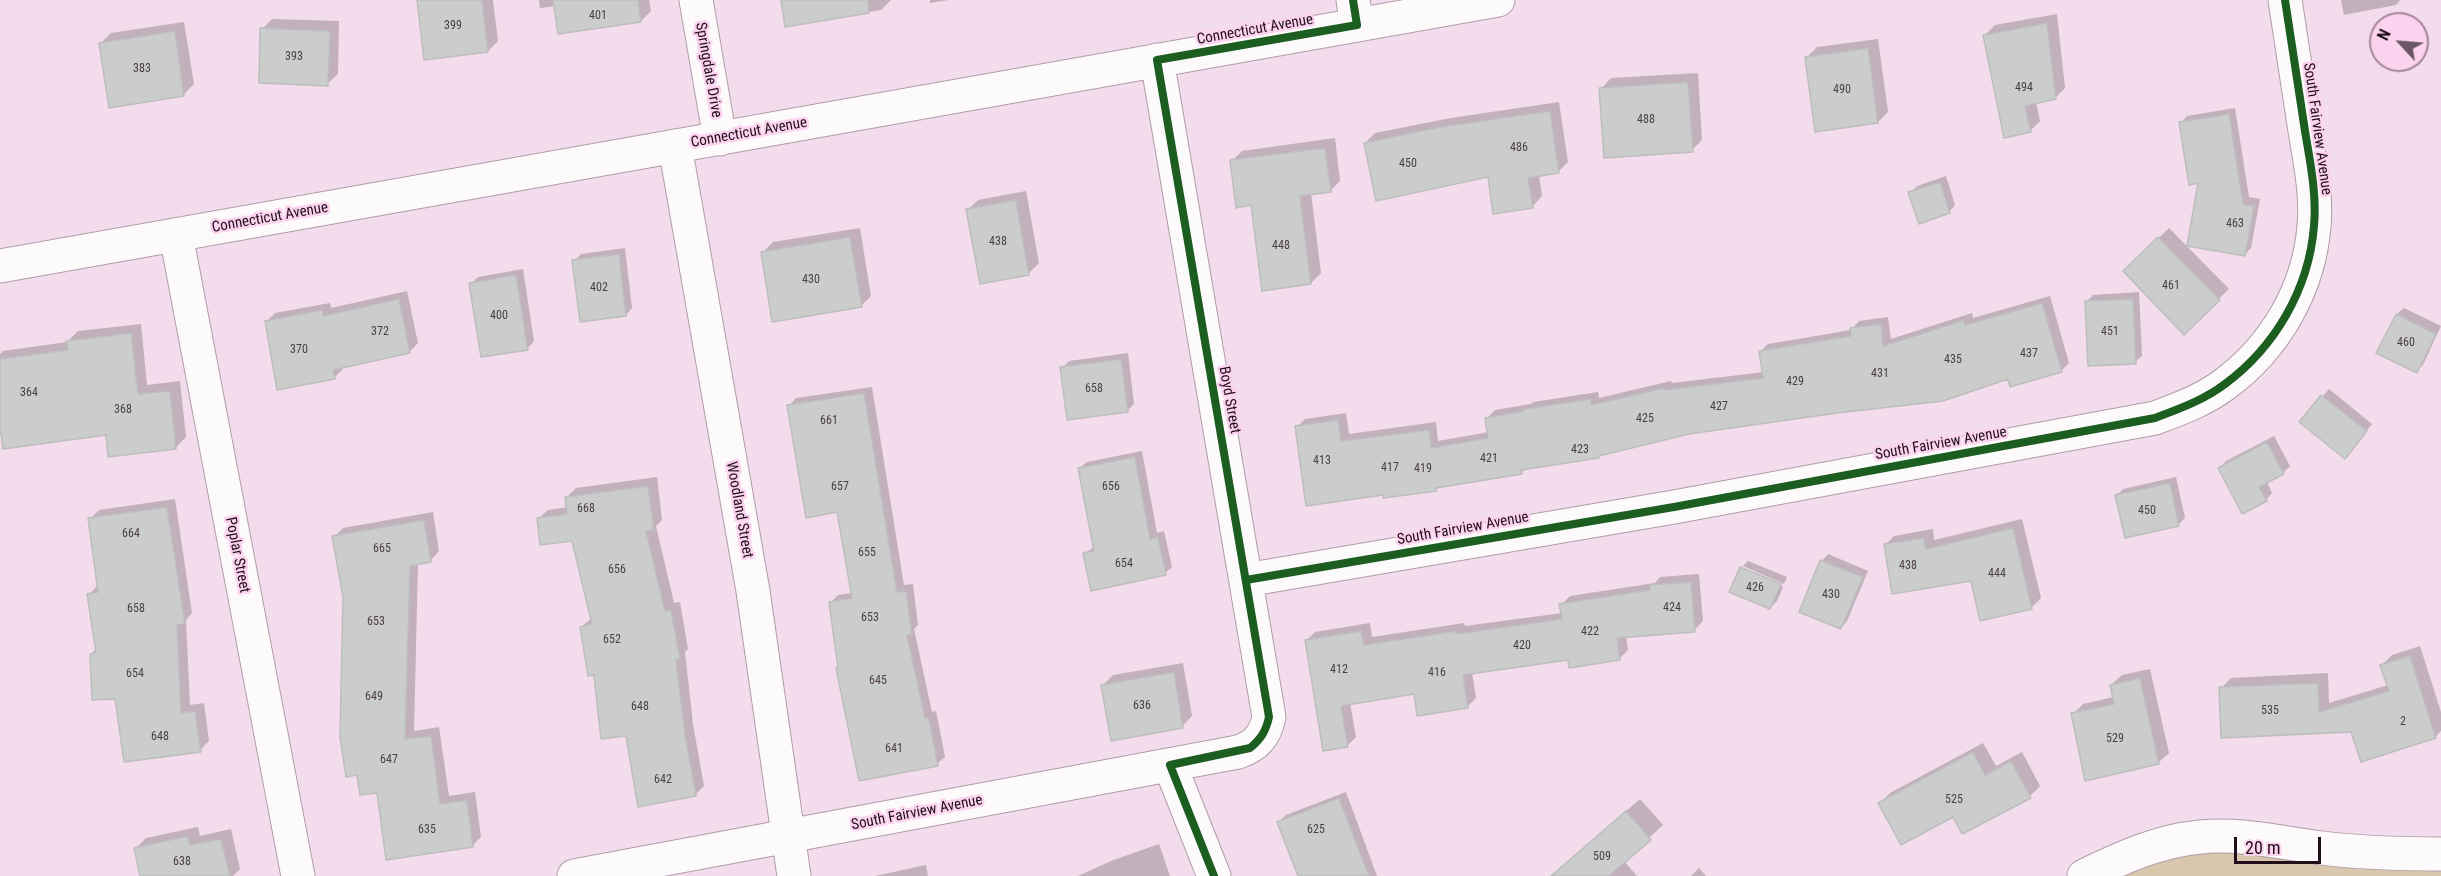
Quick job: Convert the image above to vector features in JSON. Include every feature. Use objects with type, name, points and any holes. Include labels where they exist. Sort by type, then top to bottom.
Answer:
[{"type":"street","name":"Springdale Drive","points":[[696,0],[720,139]]},
{"type":"street","name":"Connecticut Avenue","points":[[0,266],[1157,60],[1355,13],[1498,0]]},
{"type":"street","name":"South Fairview Avenue","points":[[1246,580],[1674,507],[2143,420],[2191,405],[2224,386],[2252,361],[2270,339],[2295,299],[2308,263],[2314,226],[2314,188],[2285,0]]},
{"type":"street","name":"Boyd Street","points":[[1157,60],[1269,717],[1266,730],[1257,742]]},
{"type":"street","name":"Woodland Street","points":[[675,146],[753,591],[794,876]]},
{"type":"street","name":"Poplar Street","points":[[176,235],[298,876]]},
{"type":"street","name":"South Fairview Avenue","points":[[574,876],[1238,752],[1250,748],[1257,742]]},
{"type":"street","points":[[1170,765],[1214,876]]},
{"type":"street","points":[[2084,876],[2130,854],[2164,843],[2199,837],[2247,836],[2362,852],[2441,854]]},
{"type":"street","points":[[2439,876],[2441,860]]},
{"type":"shaded area","points":[[2164,843],[2441,854],[2441,876],[2084,876]]},
{"type":"building","points":[[417,0],[482,0],[488,52],[424,60]]},
{"type":"building","points":[[553,0],[638,0],[641,22],[558,34]]},
{"type":"building","points":[[781,0],[868,0],[869,13],[785,27]]},
{"type":"building","points":[[2047,23],[2056,99],[2025,106],[2031,132],[2004,138],[1983,35]]},
{"type":"building","points":[[260,28],[330,31],[328,86],[259,83]]},
{"type":"building","points":[[175,31],[184,96],[109,108],[99,43]]},
{"type":"building","points":[[1868,48],[1878,123],[1815,132],[1805,57]]},
{"type":"building","points":[[1688,82],[1693,152],[1604,158],[1599,88]]},
{"type":"building","points":[[1550,111],[1559,173],[1528,178],[1533,208],[1493,214],[1488,177],[1376,201],[1364,143],[1440,127]]},
{"type":"building","points":[[2229,114],[2243,204],[2254,206],[2245,256],[2187,246],[2198,183],[2189,185],[2179,122]]},
{"type":"building","points":[[1325,148],[1331,192],[1300,196],[1311,284],[1262,291],[1251,205],[1236,208],[1230,160]]},
{"type":"building","points":[[1940,182],[1950,213],[1919,224],[1908,192]]},
{"type":"building","points":[[1016,200],[1029,275],[980,284],[966,209]]},
{"type":"building","points":[[850,237],[862,307],[772,322],[761,252]]},
{"type":"building","points":[[2158,237],[2220,300],[2184,335],[2123,271]]},
{"type":"building","points":[[619,254],[626,316],[580,322],[572,260]]},
{"type":"building","points":[[516,275],[528,350],[481,357],[469,283]]},
{"type":"building","points":[[399,299],[410,353],[333,370],[335,379],[277,390],[265,321],[322,310],[323,316]]},
{"type":"building","points":[[2133,299],[2136,364],[2088,366],[2085,301]]},
{"type":"building","points":[[2042,303],[2062,372],[2010,387],[2008,379],[1943,401],[1689,434],[1599,456],[1599,458],[1521,470],[1522,474],[1436,488],[1437,491],[1383,498],[1383,495],[1306,506],[1295,426],[1338,420],[1341,441],[1429,430],[1431,448],[1488,438],[1485,418],[1524,411],[1524,409],[1591,399],[1591,405],[1664,388],[1664,390],[1763,378],[1759,351],[1851,336],[1850,328],[1881,324],[1883,346],[1964,320],[1965,325]]},
{"type":"building","points":[[2396,314],[2436,334],[2417,373],[2376,353]]},
{"type":"building","points":[[131,333],[138,394],[170,391],[176,449],[108,457],[106,435],[3,449],[0,427],[0,359],[68,350],[66,341]]},
{"type":"building","points":[[1121,359],[1128,412],[1067,420],[1060,367]]},
{"type":"building","points":[[864,393],[897,592],[906,591],[912,634],[907,635],[925,718],[929,718],[938,766],[859,781],[836,668],[838,668],[829,602],[852,598],[837,512],[806,518],[787,405]]},
{"type":"building","points":[[2321,395],[2367,431],[2345,459],[2299,422]]},
{"type":"building","points":[[2267,442],[2284,474],[2259,487],[2267,501],[2242,514],[2218,468]]},
{"type":"building","points":[[1135,457],[1150,539],[1158,537],[1166,575],[1091,591],[1083,553],[1094,551],[1078,468]]},
{"type":"building","points":[[2170,483],[2179,526],[2125,538],[2115,495]]},
{"type":"building","points":[[648,486],[654,530],[646,531],[665,611],[671,610],[680,659],[676,660],[685,733],[696,796],[638,807],[626,736],[601,739],[594,675],[588,676],[580,627],[592,624],[572,541],[540,545],[537,518],[567,514],[565,497]]},
{"type":"building","points":[[167,507],[185,624],[177,625],[181,713],[195,711],[201,752],[124,762],[115,699],[92,700],[90,654],[96,653],[87,594],[98,592],[88,518]]},
{"type":"building","points":[[424,520],[431,562],[410,566],[405,739],[431,736],[440,804],[467,800],[473,847],[386,860],[377,793],[360,795],[357,775],[346,777],[340,737],[343,597],[332,536]]},
{"type":"building","points":[[2013,528],[2032,609],[1980,621],[1971,581],[1892,594],[1884,544],[1924,538],[1926,549]]},
{"type":"building","points":[[1820,560],[1863,577],[1841,629],[1799,612]]},
{"type":"building","points":[[1740,567],[1781,584],[1770,609],[1729,592]]},
{"type":"building","points":[[1691,582],[1695,632],[1617,638],[1620,660],[1569,668],[1568,660],[1463,675],[1468,708],[1417,716],[1414,694],[1341,706],[1348,747],[1323,751],[1305,640],[1361,631],[1364,645],[1456,631],[1457,634],[1562,619],[1559,604],[1650,590],[1650,585]]},
{"type":"building","points":[[2410,656],[2436,738],[2361,762],[2351,732],[2221,738],[2219,687],[2318,683],[2319,712],[2389,691],[2380,665]]},
{"type":"building","points":[[1174,672],[1183,728],[1111,741],[1101,685]]},
{"type":"building","points":[[2140,678],[2159,764],[2085,781],[2071,713],[2114,704],[2110,685]]},
{"type":"building","points":[[1973,752],[1985,775],[2011,761],[2031,798],[1962,834],[1953,817],[1901,845],[1878,803]]},
{"type":"building","points":[[1339,798],[1369,876],[1298,876],[1277,822]]},
{"type":"building","points":[[1626,811],[1651,840],[1609,876],[1551,876]]},
{"type":"building","points":[[188,836],[190,845],[221,839],[230,876],[140,876],[134,848]]},
{"type":"cycle path","points":[[1214,876],[1170,765],[1250,748],[1262,734],[1269,717],[1157,60],[1357,25],[1353,0]]},
{"type":"cycle path","points":[[1246,580],[1674,507],[2155,418],[2209,395],[2243,369],[2274,334],[2297,294],[2311,249],[2315,214],[2314,190],[2285,0]]}]
